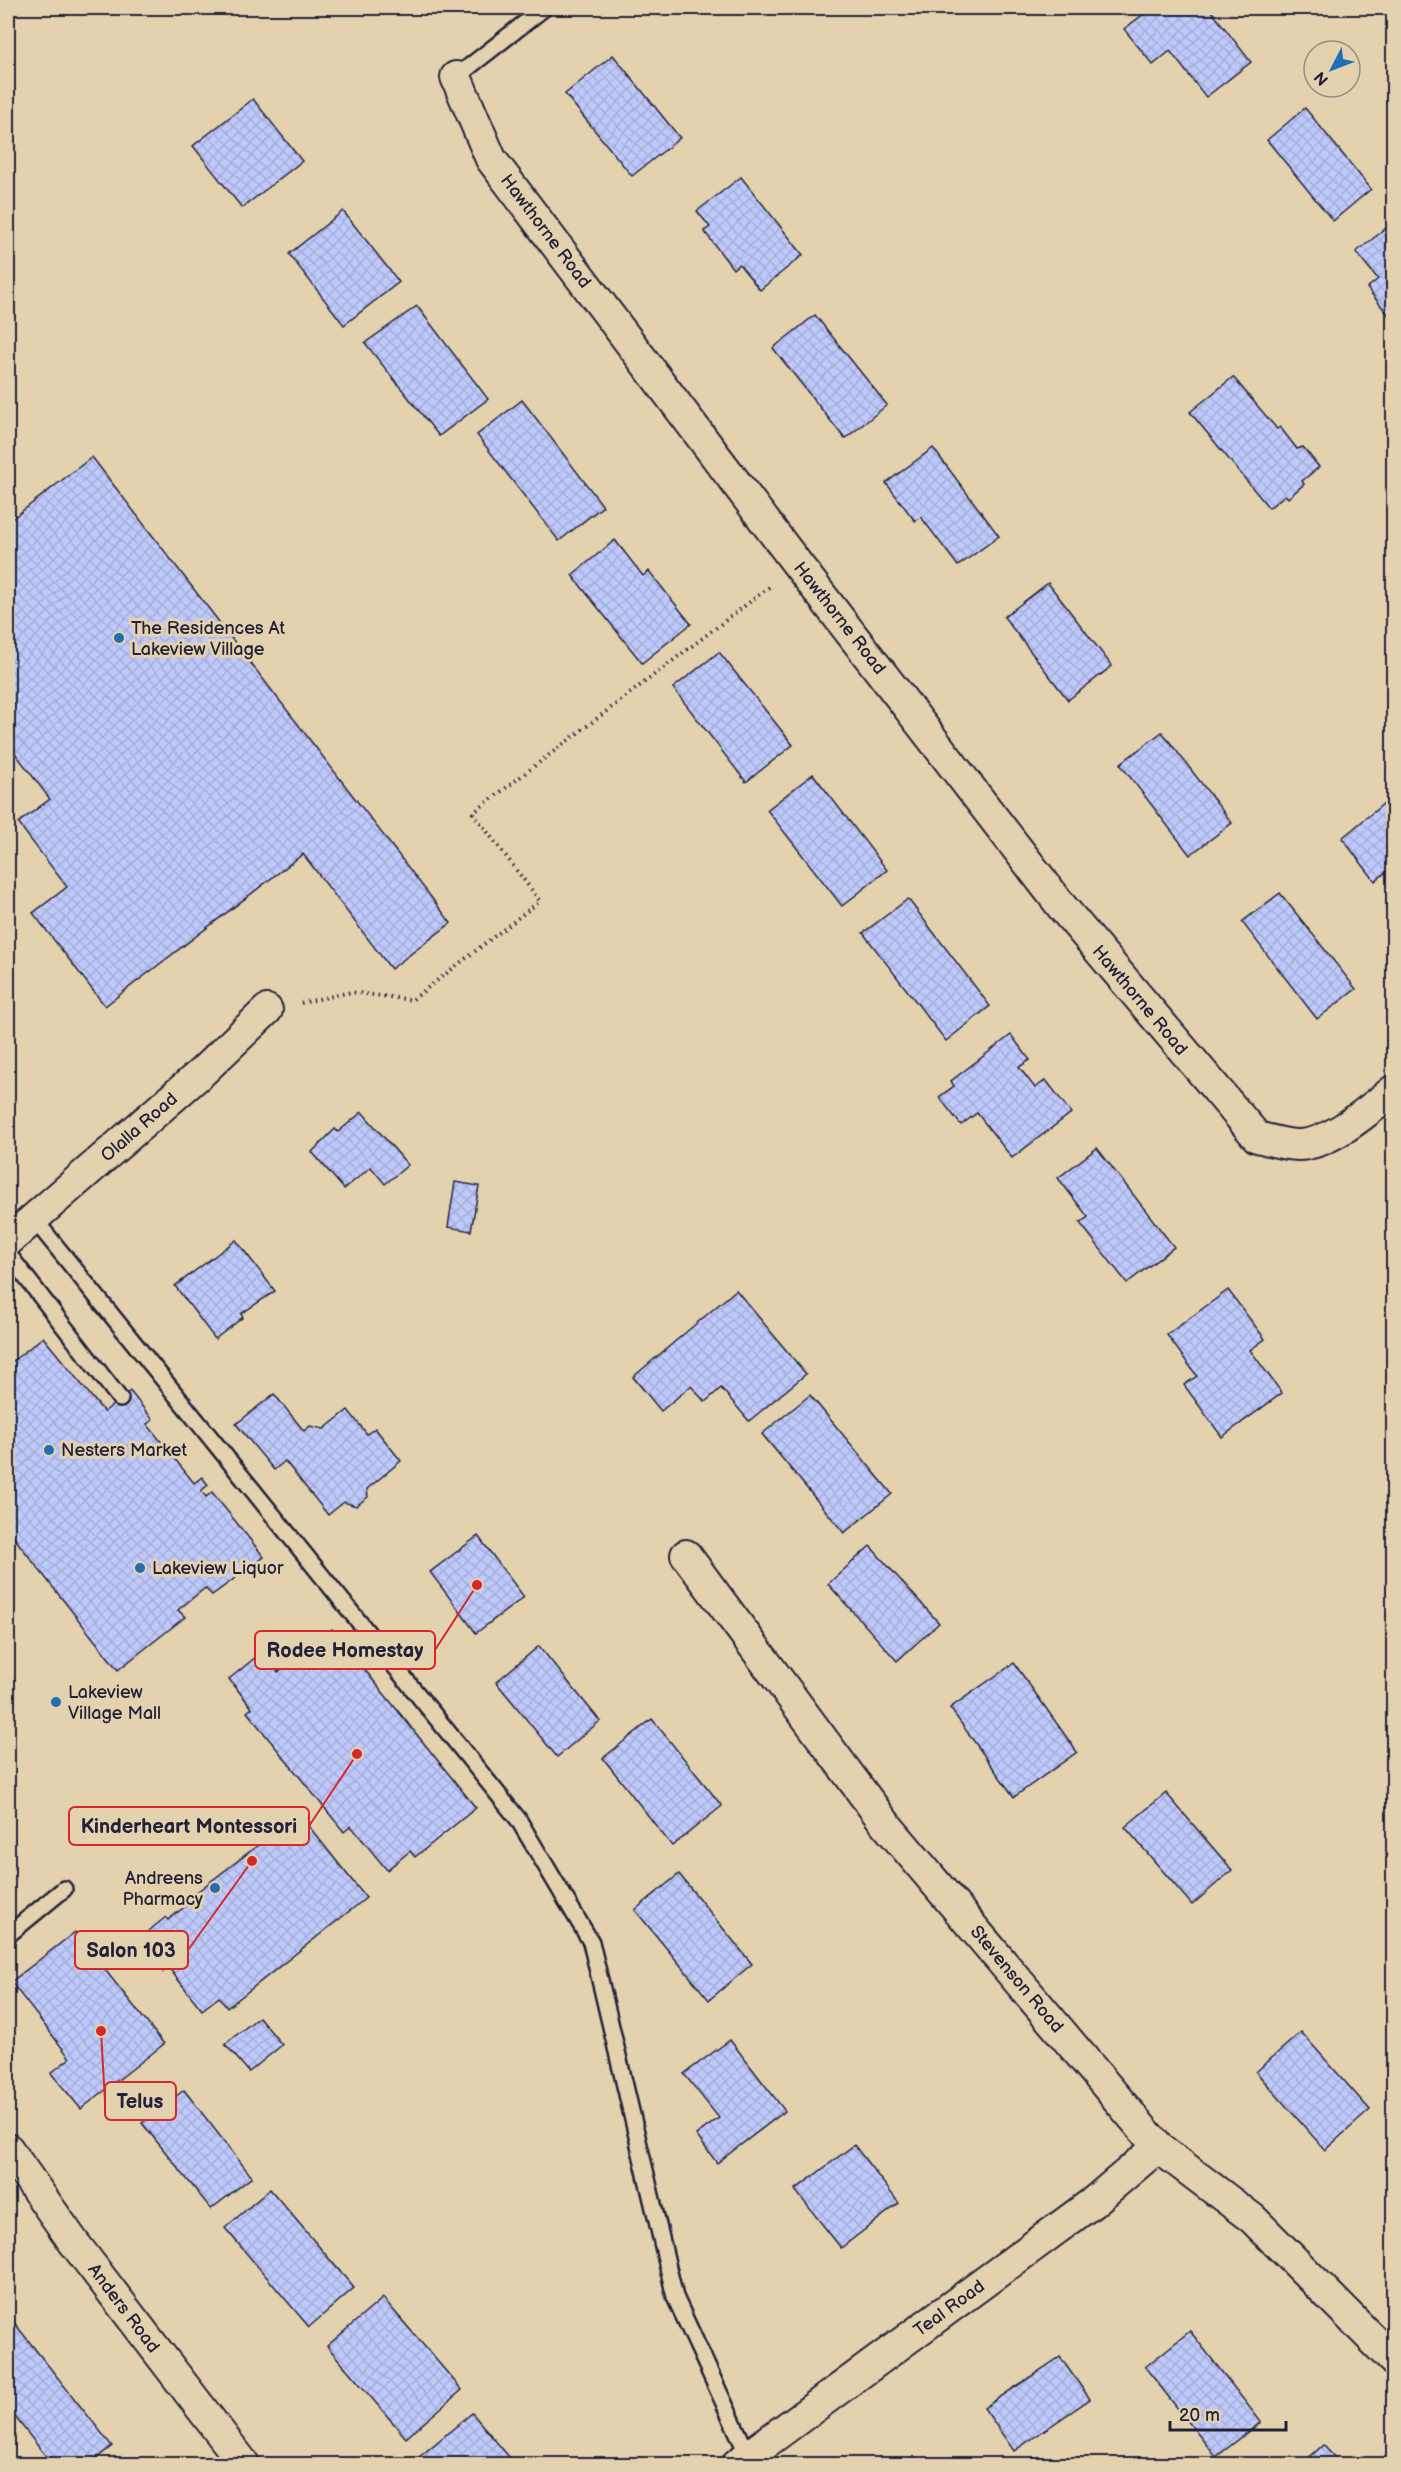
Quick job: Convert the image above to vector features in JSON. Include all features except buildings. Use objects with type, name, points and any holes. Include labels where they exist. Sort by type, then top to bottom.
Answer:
[{"type":"street","name":"Hawthorne Road","points":[[456,77],[491,159],[798,565],[1063,908],[1257,1137],[1299,1145],[1342,1131],[1394,1090]]},
{"type":"street","name":"Olalla Road","points":[[8,1240],[202,1072],[267,1010]]},
{"type":"street","name":"Stevenson Road","points":[[686,1555],[884,1822],[1158,2147],[1253,2219],[1394,2361]]},
{"type":"street","name":"Teal Road","points":[[743,2460],[1092,2203],[1158,2147]]},
{"type":"street","name":"Anders Road","points":[[8,2149],[72,2240],[244,2464]]},
{"type":"lane","points":[[456,77],[544,8]]},
{"type":"lane","points":[[34,1219],[518,1819],[591,1942],[675,2297],[743,2460]]},
{"type":"lane","points":[[8,1254],[120,1399]]},
{"type":"lane","points":[[8,1935],[64,1889]]},
{"type":"path","points":[[267,1010],[351,992],[412,1000],[540,901],[473,813],[798,565]]},
{"type":"place","name":"The Residences At Lakeview Village","points":[[119,638]]},
{"type":"place","name":"Nesters Market","points":[[49,1450]]},
{"type":"place","name":"Lakeview Liquor","points":[[140,1568]]},
{"type":"place","name":"Rodee Homestay","points":[[477,1585]]},
{"type":"place","name":"Lakeview Village Mall","points":[[56,1702]]},
{"type":"place","name":"Kinderheart Montessori","points":[[357,1754]]},
{"type":"place","name":"Salon 103","points":[[252,1861]]},
{"type":"place","name":"Andreens Pharmacy","points":[[215,1888]]},
{"type":"place","name":"Telus","points":[[101,2031]]}]
